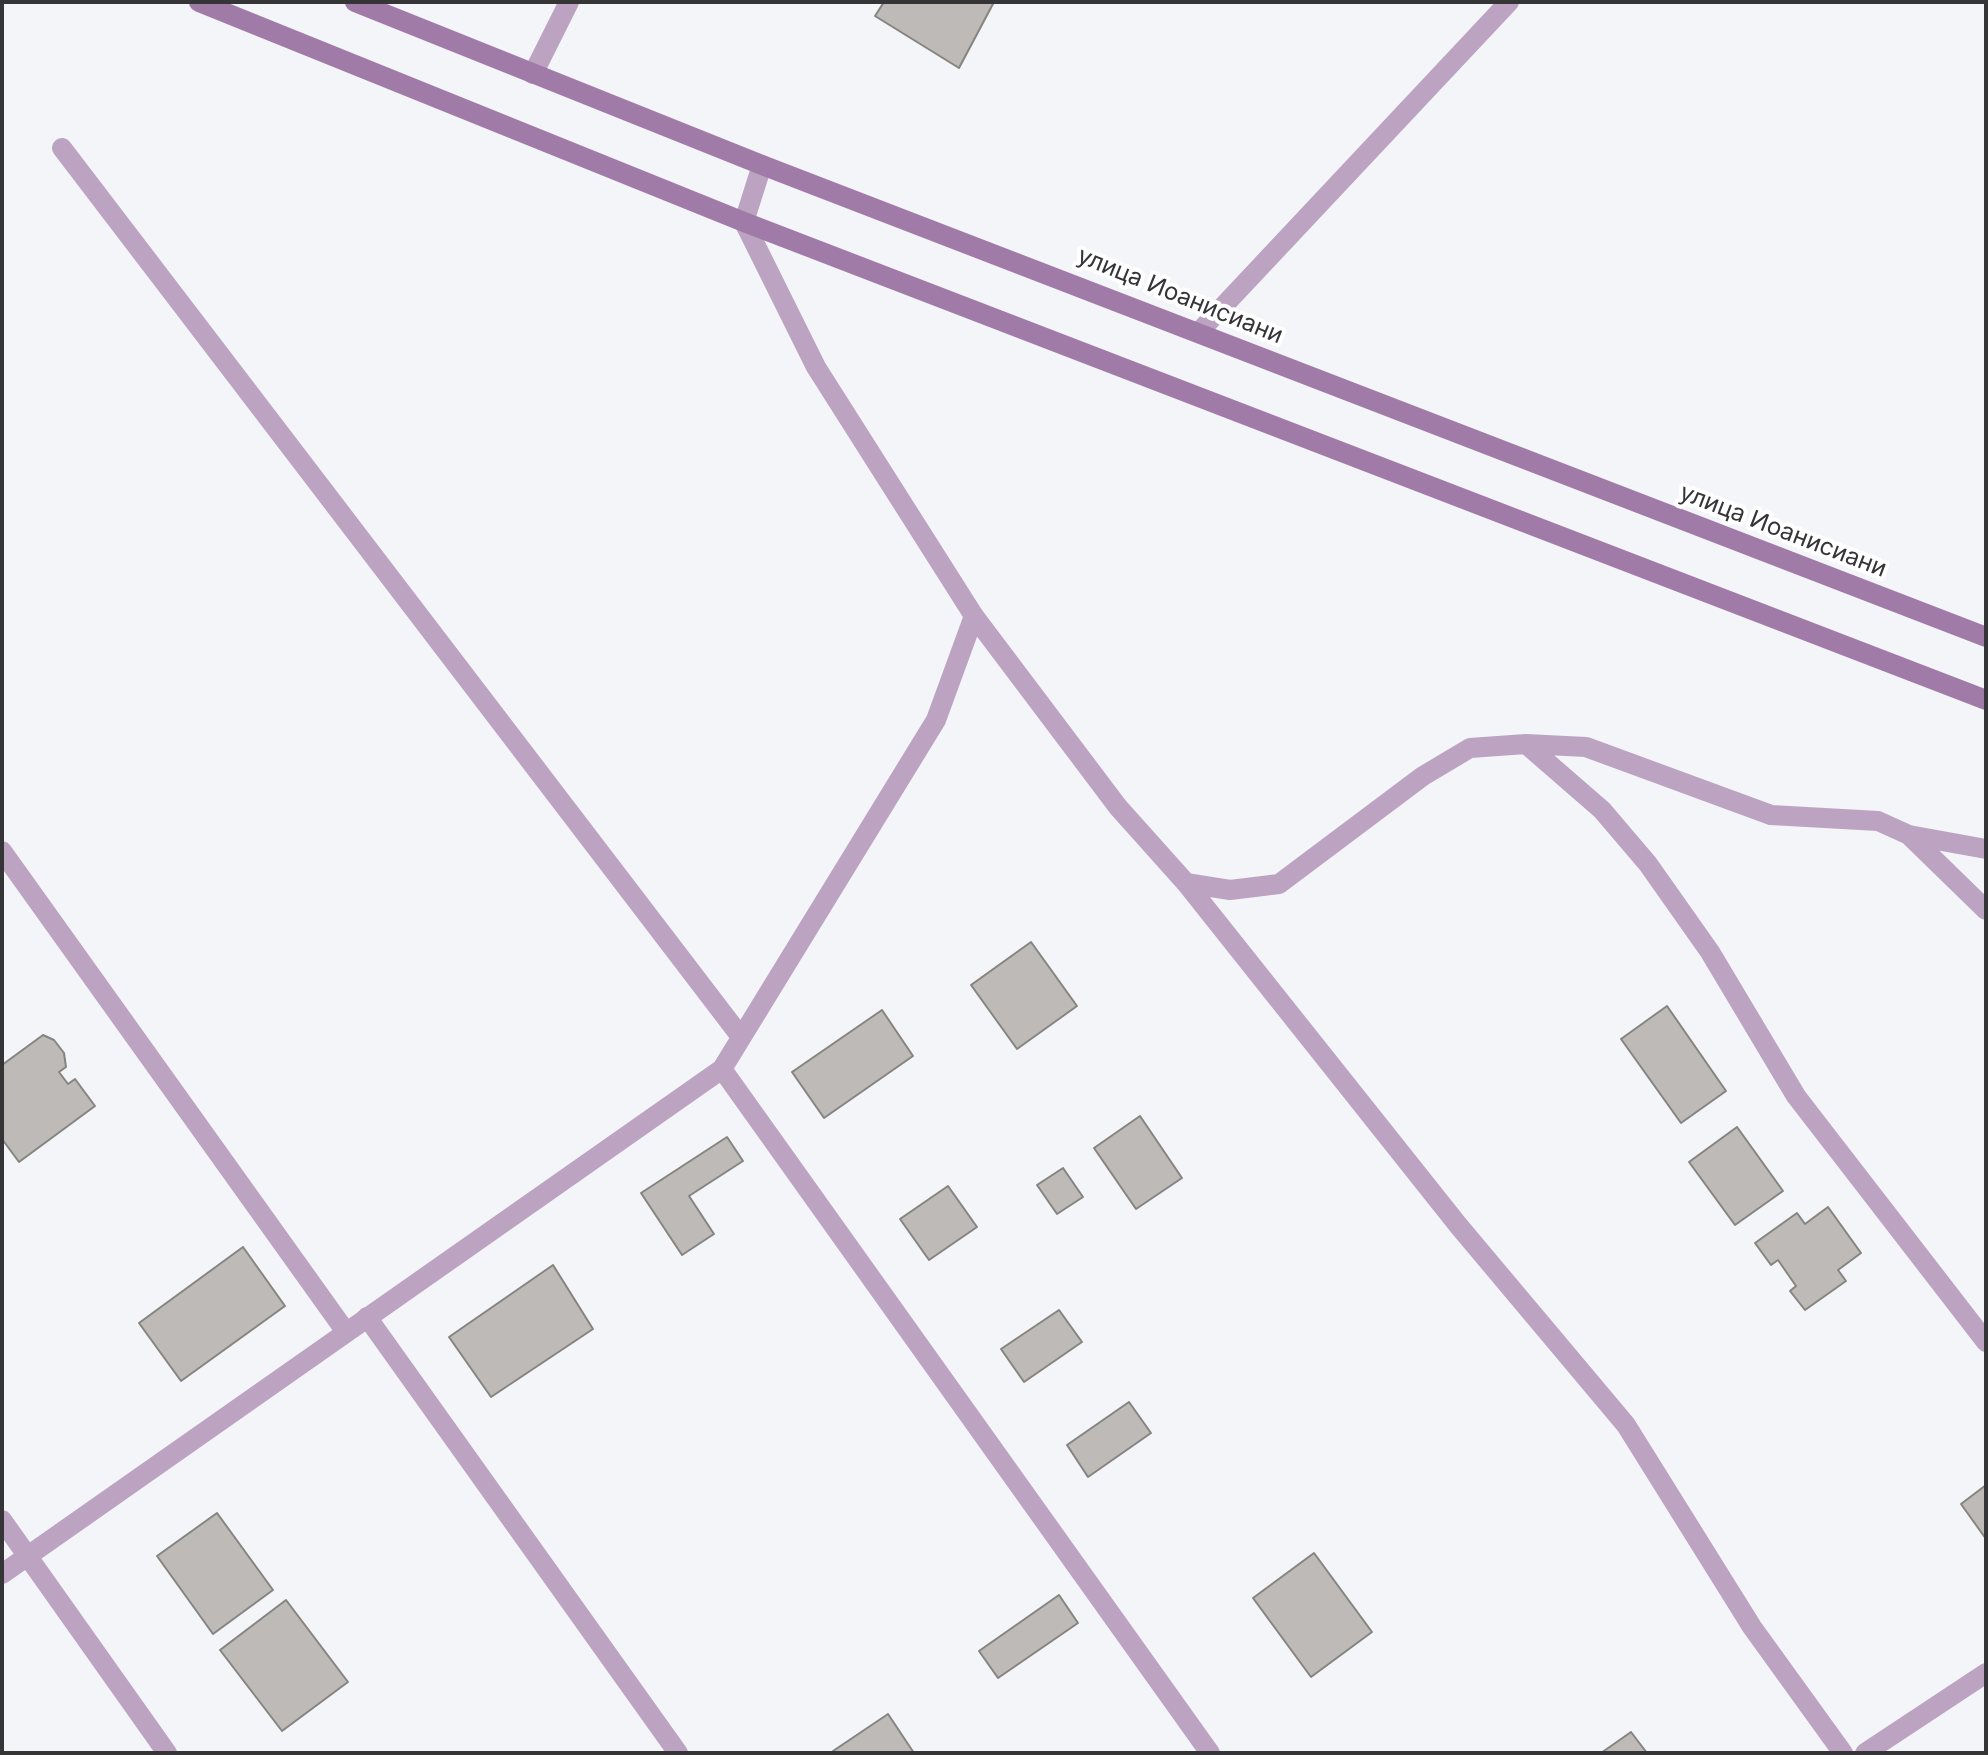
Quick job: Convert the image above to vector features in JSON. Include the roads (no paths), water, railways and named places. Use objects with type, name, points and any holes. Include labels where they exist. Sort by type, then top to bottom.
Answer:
[{"type":"main road","points":[[199,2],[744,222],[1986,700]]},
{"type":"main road","name":"улица Иоанисиани","points":[[355,2],[762,165],[1986,637]]},
{"type":"street","points":[[533,74],[569,2]]},
{"type":"street","points":[[1199,332],[1509,2]]},
{"type":"street","points":[[62,148],[741,1037]]},
{"type":"street","points":[[762,165],[744,222],[816,367],[974,616],[1118,807],[1186,883],[1458,1225],[1626,1425],[1752,1627],[1843,1753]]},
{"type":"street","points":[[2,1574],[722,1069],[936,720],[974,616]]},
{"type":"street","points":[[1186,883],[1230,890],[1279,884],[1423,776],[1470,748],[1526,744],[1586,747],[1771,815],[1878,821],[1909,835],[1986,849]]},
{"type":"street","points":[[1526,744],[1602,810],[1648,864],[1710,952],[1796,1096],[1986,1342]]},
{"type":"street","points":[[1909,835],[1986,910]]},
{"type":"street","points":[[2,851],[346,1332]]},
{"type":"street","points":[[722,1069],[1210,1753]]},
{"type":"street","points":[[367,1317],[678,1753]]},
{"type":"street","points":[[2,1520],[167,1753]]},
{"type":"street","points":[[1865,1753],[1986,1673]]}]
